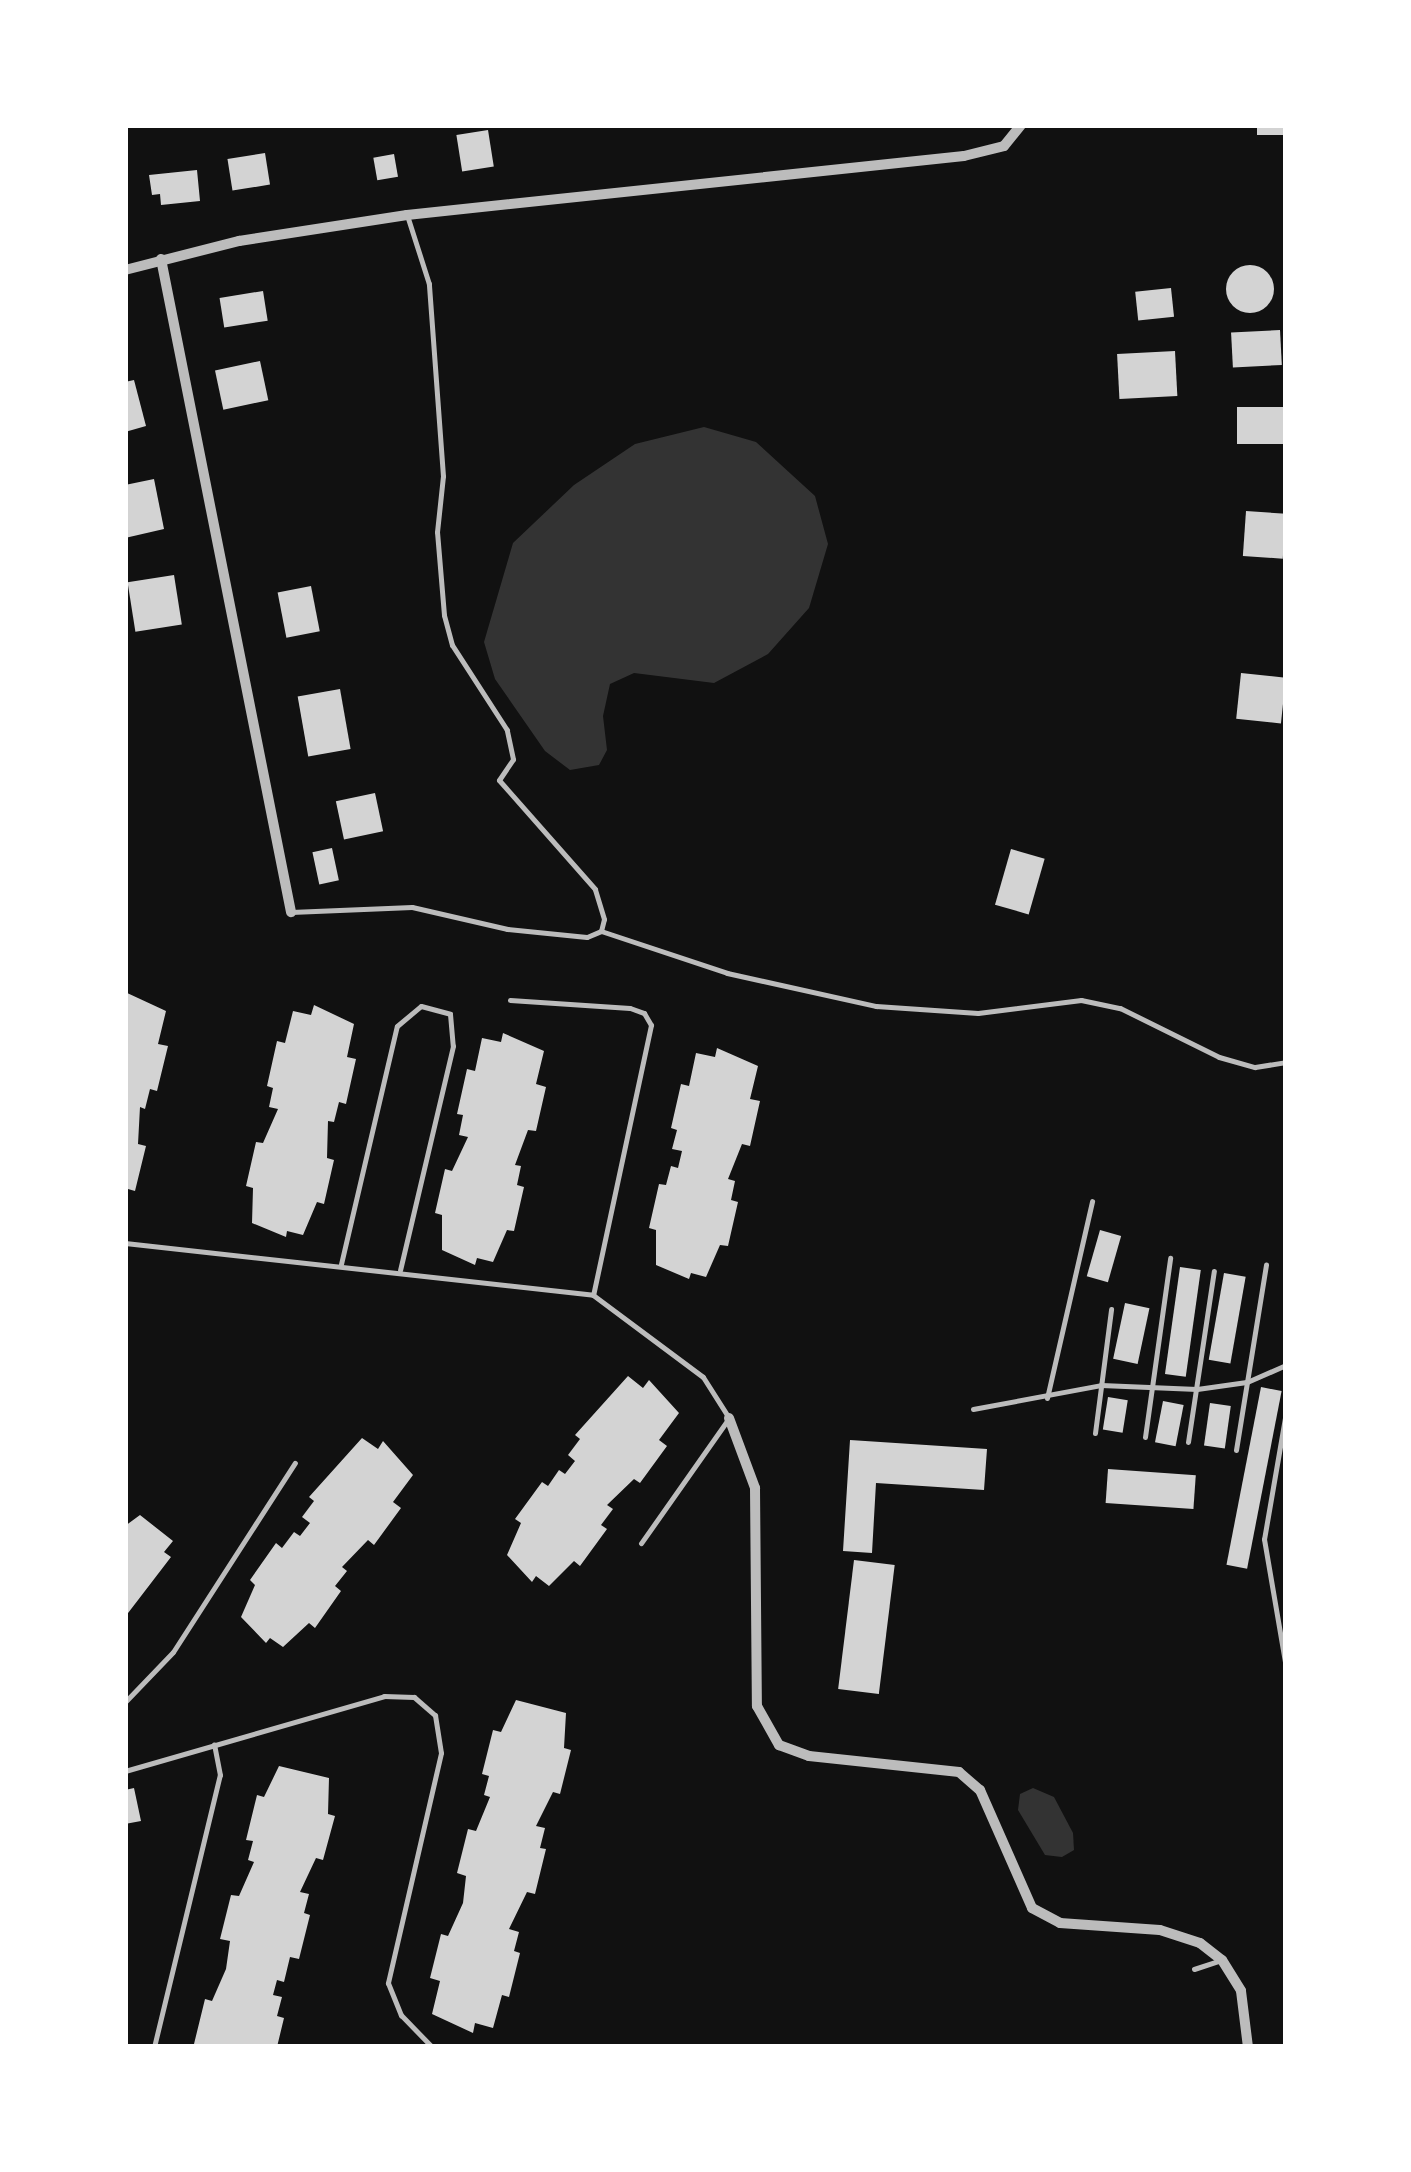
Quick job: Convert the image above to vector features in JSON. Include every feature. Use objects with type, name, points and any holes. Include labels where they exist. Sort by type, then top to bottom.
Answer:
[{"type":"street","points":[[125,270],[161,259],[406,215],[964,156],[1004,146],[1021,125]]},
{"type":"street","points":[[161,259],[291,912]]},
{"type":"street","points":[[729,1418],[755,1488],[757,1706],[779,1745],[809,1756],[959,1772],[980,1790],[1040,1916],[1060,1923],[1179,1934],[1222,1960],[1241,1991],[1248,2047]]},
{"type":"lane","points":[[406,215],[429,284],[443,476],[437,532],[444,615],[452,645],[507,730],[513,759],[499,780],[595,889],[601,931]]},
{"type":"lane","points":[[291,912],[412,907],[507,928],[587,937],[601,931],[727,973],[876,1006],[978,1013],[1081,1000],[1120,1008],[1219,1057],[1255,1067],[1286,1062]]},
{"type":"lane","points":[[510,1000],[630,1008],[644,1012],[651,1025],[593,1295]]},
{"type":"lane","points":[[341,1264],[397,1026],[421,1006],[450,1014],[453,1046],[400,1270]]},
{"type":"lane","points":[[1047,1398],[1092,1201]]},
{"type":"lane","points":[[125,1243],[400,1270],[593,1295],[702,1377],[729,1418],[641,1543]]},
{"type":"lane","points":[[1145,1437],[1170,1258]]},
{"type":"lane","points":[[1236,1450],[1266,1264]]},
{"type":"lane","points":[[1188,1442],[1214,1271]]},
{"type":"lane","points":[[1095,1433],[1112,1309]]},
{"type":"lane","points":[[972,1409],[1101,1386],[1197,1389],[1247,1382],[1286,1365]]},
{"type":"lane","points":[[1286,1412],[1264,1539],[1286,1664]]},
{"type":"lane","points":[[125,1702],[173,1652],[295,1463]]},
{"type":"lane","points":[[125,1771],[384,1696],[414,1698],[435,1715],[441,1753],[388,1983],[401,2015],[432,2047]]},
{"type":"lane","points":[[154,2047],[220,1775],[214,1745]]},
{"type":"lane","points":[[1194,1969],[1222,1960]]},
{"type":"shaded area","points":[[704,427],[756,442],[815,496],[828,544],[809,608],[768,654],[714,683],[634,673],[610,684],[603,716],[607,750],[599,765],[570,770],[545,751],[495,679],[484,642],[513,543],[574,485],[635,444]]},
{"type":"shaded area","points":[[1033,1788],[1054,1797],[1073,1833],[1074,1850],[1062,1857],[1045,1855],[1018,1810],[1020,1794]]},
{"type":"building","points":[[1257,125],[1286,125],[1286,135],[1257,135]]},
{"type":"building","points":[[488,130],[494,167],[462,172],[456,135]]},
{"type":"building","points":[[265,153],[270,185],[232,191],[227,159]]},
{"type":"building","points":[[394,154],[398,177],[377,180],[373,158]]},
{"type":"building","points":[[197,170],[200,201],[161,205],[160,194],[152,195],[149,175]]},
{"type":"building","points":[[1250,265],[1267,272],[1274,289],[1267,306],[1250,313],[1233,306],[1226,289],[1233,272]]},
{"type":"building","points":[[1171,288],[1174,317],[1138,321],[1135,292]]},
{"type":"building","points":[[263,291],[268,321],[224,328],[220,298]]},
{"type":"building","points":[[1280,330],[1282,365],[1233,368],[1231,333]]},
{"type":"building","points":[[1175,351],[1177,396],[1119,399],[1117,354]]},
{"type":"building","points":[[260,361],[268,400],[223,410],[215,371]]},
{"type":"building","points":[[134,380],[146,426],[125,432],[125,382]]},
{"type":"building","points":[[1237,407],[1286,407],[1286,444],[1237,444]]},
{"type":"building","points":[[154,479],[164,529],[125,538],[125,485]]},
{"type":"building","points":[[1246,511],[1286,514],[1283,559],[1243,556]]},
{"type":"building","points":[[174,575],[182,624],[135,632],[128,582]]},
{"type":"building","points":[[311,586],[320,631],[286,638],[278,592]]},
{"type":"building","points":[[1241,673],[1286,678],[1281,723],[1236,719]]},
{"type":"building","points":[[340,689],[351,749],[308,757],[298,696]]},
{"type":"building","points":[[375,793],[383,831],[344,839],[336,801]]},
{"type":"building","points":[[332,848],[339,880],[319,884],[312,852]]},
{"type":"building","points":[[1011,849],[1045,859],[1029,914],[995,905]]},
{"type":"building","points":[[125,992],[166,1011],[158,1044],[168,1046],[157,1091],[150,1089],[145,1109],[140,1107],[138,1144],[146,1146],[135,1191],[128,1189],[127,1196]]},
{"type":"building","points":[[314,1005],[354,1024],[347,1057],[356,1059],[346,1104],[339,1102],[334,1122],[328,1121],[327,1158],[334,1160],[324,1204],[317,1202],[303,1235],[287,1231],[286,1237],[252,1223],[253,1188],[246,1186],[256,1142],[263,1143],[278,1109],[269,1107],[273,1088],[267,1086],[277,1041],[285,1043],[293,1011],[311,1015]]},
{"type":"building","points":[[503,1033],[544,1051],[536,1084],[546,1087],[536,1131],[528,1130],[515,1165],[521,1166],[517,1185],[524,1187],[514,1231],[507,1230],[493,1262],[477,1258],[475,1265],[442,1250],[442,1215],[435,1213],[445,1169],[452,1171],[468,1137],[459,1135],[463,1115],[457,1114],[467,1069],[475,1071],[482,1038],[501,1042]]},
{"type":"building","points":[[717,1048],[758,1066],[750,1099],[760,1101],[750,1146],[742,1144],[728,1179],[735,1181],[731,1200],[738,1202],[728,1246],[720,1245],[706,1277],[691,1273],[689,1279],[656,1265],[656,1230],[649,1228],[659,1184],[666,1185],[671,1166],[678,1168],[682,1151],[672,1149],[677,1130],[671,1128],[681,1084],[689,1086],[696,1053],[715,1057]]},
{"type":"building","points":[[1100,1230],[1121,1236],[1108,1282],[1087,1276]]},
{"type":"building","points":[[1180,1267],[1201,1270],[1186,1377],[1165,1374]]},
{"type":"building","points":[[1224,1273],[1246,1277],[1230,1363],[1209,1360]]},
{"type":"building","points":[[1125,1303],[1149,1308],[1138,1364],[1113,1359]]},
{"type":"building","points":[[628,1376],[643,1388],[649,1380],[679,1413],[659,1440],[667,1446],[640,1483],[634,1479],[607,1505],[613,1509],[601,1525],[607,1529],[580,1566],[574,1561],[549,1586],[536,1576],[532,1582],[507,1555],[521,1523],[515,1519],[542,1482],[548,1486],[559,1470],[565,1474],[575,1461],[568,1455],[580,1439],[575,1435]]},
{"type":"building","points":[[1261,1387],[1282,1391],[1247,1569],[1226,1565]]},
{"type":"building","points":[[1108,1397],[1128,1400],[1123,1433],[1103,1430]]},
{"type":"building","points":[[1163,1401],[1184,1405],[1176,1446],[1155,1442]]},
{"type":"building","points":[[1210,1403],[1231,1406],[1225,1449],[1204,1446]]},
{"type":"building","points":[[362,1438],[378,1449],[383,1441],[413,1475],[393,1502],[401,1508],[374,1545],[368,1540],[342,1567],[347,1571],[335,1586],[341,1591],[315,1628],[309,1623],[283,1647],[270,1638],[266,1643],[241,1617],[255,1585],[250,1580],[276,1543],[282,1548],[294,1532],[300,1536],[310,1523],[302,1517],[314,1501],[309,1497]]},
{"type":"building","points":[[850,1440],[987,1449],[984,1490],[876,1483],[872,1553],[843,1551]]},
{"type":"building","points":[[1108,1469],[1196,1475],[1193,1509],[1106,1503]]},
{"type":"building","points":[[140,1515],[173,1541],[164,1552],[171,1557],[125,1617],[125,1526]]},
{"type":"building","points":[[854,1560],[895,1565],[879,1694],[838,1689]]},
{"type":"building","points":[[516,1700],[566,1713],[564,1748],[571,1750],[560,1794],[553,1792],[536,1826],[545,1828],[540,1848],[546,1849],[535,1894],[527,1892],[509,1929],[519,1932],[514,1951],[520,1953],[509,1997],[502,1995],[493,2028],[475,2023],[473,2033],[432,2014],[440,1981],[430,1978],[441,1934],[448,1936],[463,1903],[466,1876],[457,1873],[468,1829],[476,1831],[490,1797],[484,1795],[489,1776],[482,1774],[493,1730],[501,1732]]},
{"type":"building","points":[[279,1766],[329,1778],[328,1814],[335,1816],[323,1860],[316,1858],[300,1892],[309,1894],[304,1913],[310,1915],[299,1959],[290,1957],[284,1982],[277,1980],[273,1995],[282,1997],[277,2016],[284,2018],[277,2047],[204,2047],[194,2044],[205,1999],[212,2001],[226,1969],[230,1941],[220,1939],[231,1895],[239,1896],[254,1862],[248,1860],[253,1841],[246,1840],[257,1795],[264,1797]]},
{"type":"building","points":[[134,1788],[141,1821],[125,1824],[125,1790]]}]
